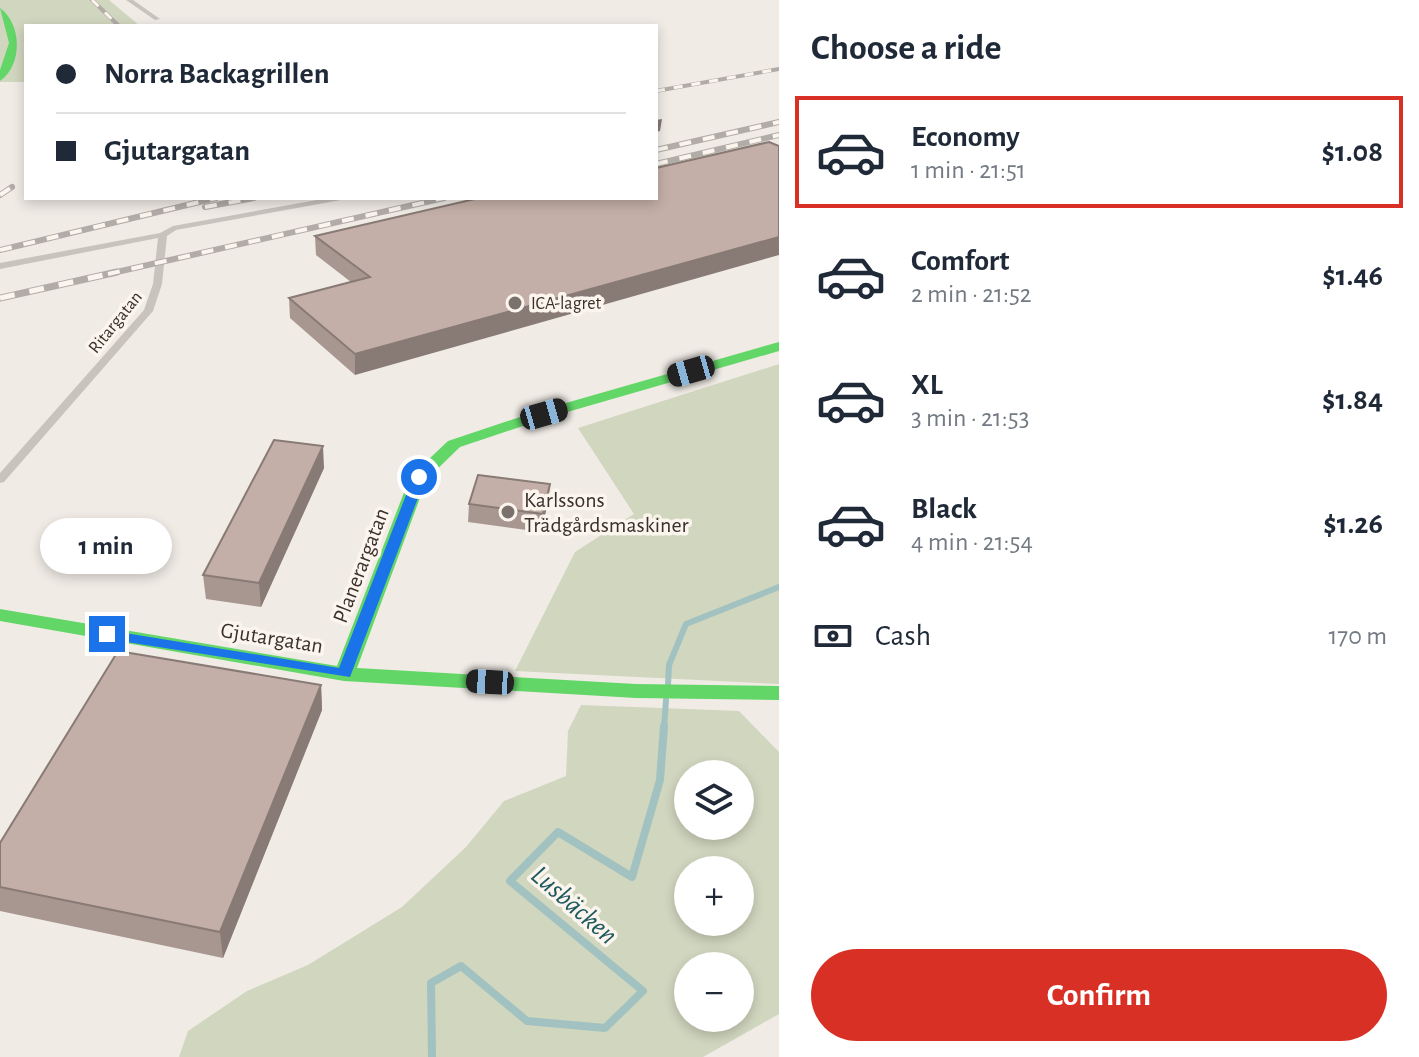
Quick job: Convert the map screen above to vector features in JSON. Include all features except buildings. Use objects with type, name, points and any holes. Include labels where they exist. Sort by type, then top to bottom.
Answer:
[{"type":"street","points":[[0,10],[13,23],[16,34],[15,51],[0,78]]},
{"type":"street","name":"Planerargatan","points":[[344,674],[419,477],[454,444],[544,414],[779,346]]},
{"type":"street","name":"Gjutargatan","points":[[0,615],[344,674],[636,691],[779,693]]},
{"type":"lane","points":[[129,0],[157,19]]},
{"type":"lane","points":[[0,266],[163,235],[173,228],[330,200]]},
{"type":"lane","name":"Ritargatan","points":[[0,480],[148,311],[156,298],[160,280],[158,263],[163,235]]},
{"type":"green space","points":[[0,0],[109,0],[138,24],[24,24],[24,82],[0,82]]},
{"type":"green space","points":[[779,364],[779,684],[515,671],[575,552],[634,514],[578,428]]},
{"type":"green space","points":[[581,705],[739,711],[779,752],[779,1014],[754,1028],[754,952],[674,952],[674,1032],[747,1032],[703,1057],[179,1057],[188,1031],[247,991],[308,965],[402,907],[466,847],[504,801],[566,776],[568,731]]},
{"type":"waterway","name":"Lusbäcken","points":[[668,685],[669,665],[686,624],[779,587]]},
{"type":"waterway","name":"Lusbäcken","points":[[664,728],[666,700]]},
{"type":"waterway","name":"Lusbäcken","points":[[432,1057],[431,983],[461,966],[527,1021],[605,1028],[643,991],[510,881],[558,832],[632,877],[660,780],[664,726]]},
{"type":"railway","points":[[92,0],[117,24]]},
{"type":"railway","points":[[658,91],[779,69]]},
{"type":"railway","points":[[658,150],[779,122]]},
{"type":"railway","points":[[658,164],[779,135]]},
{"type":"railway","points":[[0,195],[12,187]]},
{"type":"railway","points":[[0,250],[208,200]]},
{"type":"railway","points":[[205,207],[243,200]]},
{"type":"railway","points":[[108,274],[435,200]]},
{"type":"railway","points":[[108,274],[117,272]]},
{"type":"railway","points":[[0,298],[108,274]]},
{"type":"traffic: fast","points":[[0,10],[11,27],[14,43],[10,60],[0,78]]},
{"type":"traffic: fast","points":[[344,674],[419,477],[454,444],[544,414],[779,346]]},
{"type":"traffic: fast","points":[[0,615],[344,674],[636,691],[779,693]]},
{"type":"place","name":"ICA-lagret","points":[[515,303]]},
{"type":"place","name":"Karlssons Trädgårdsmaskiner","points":[[508,512]]},
{"type":"route","points":[[107,634],[344,674],[419,477]]}]
